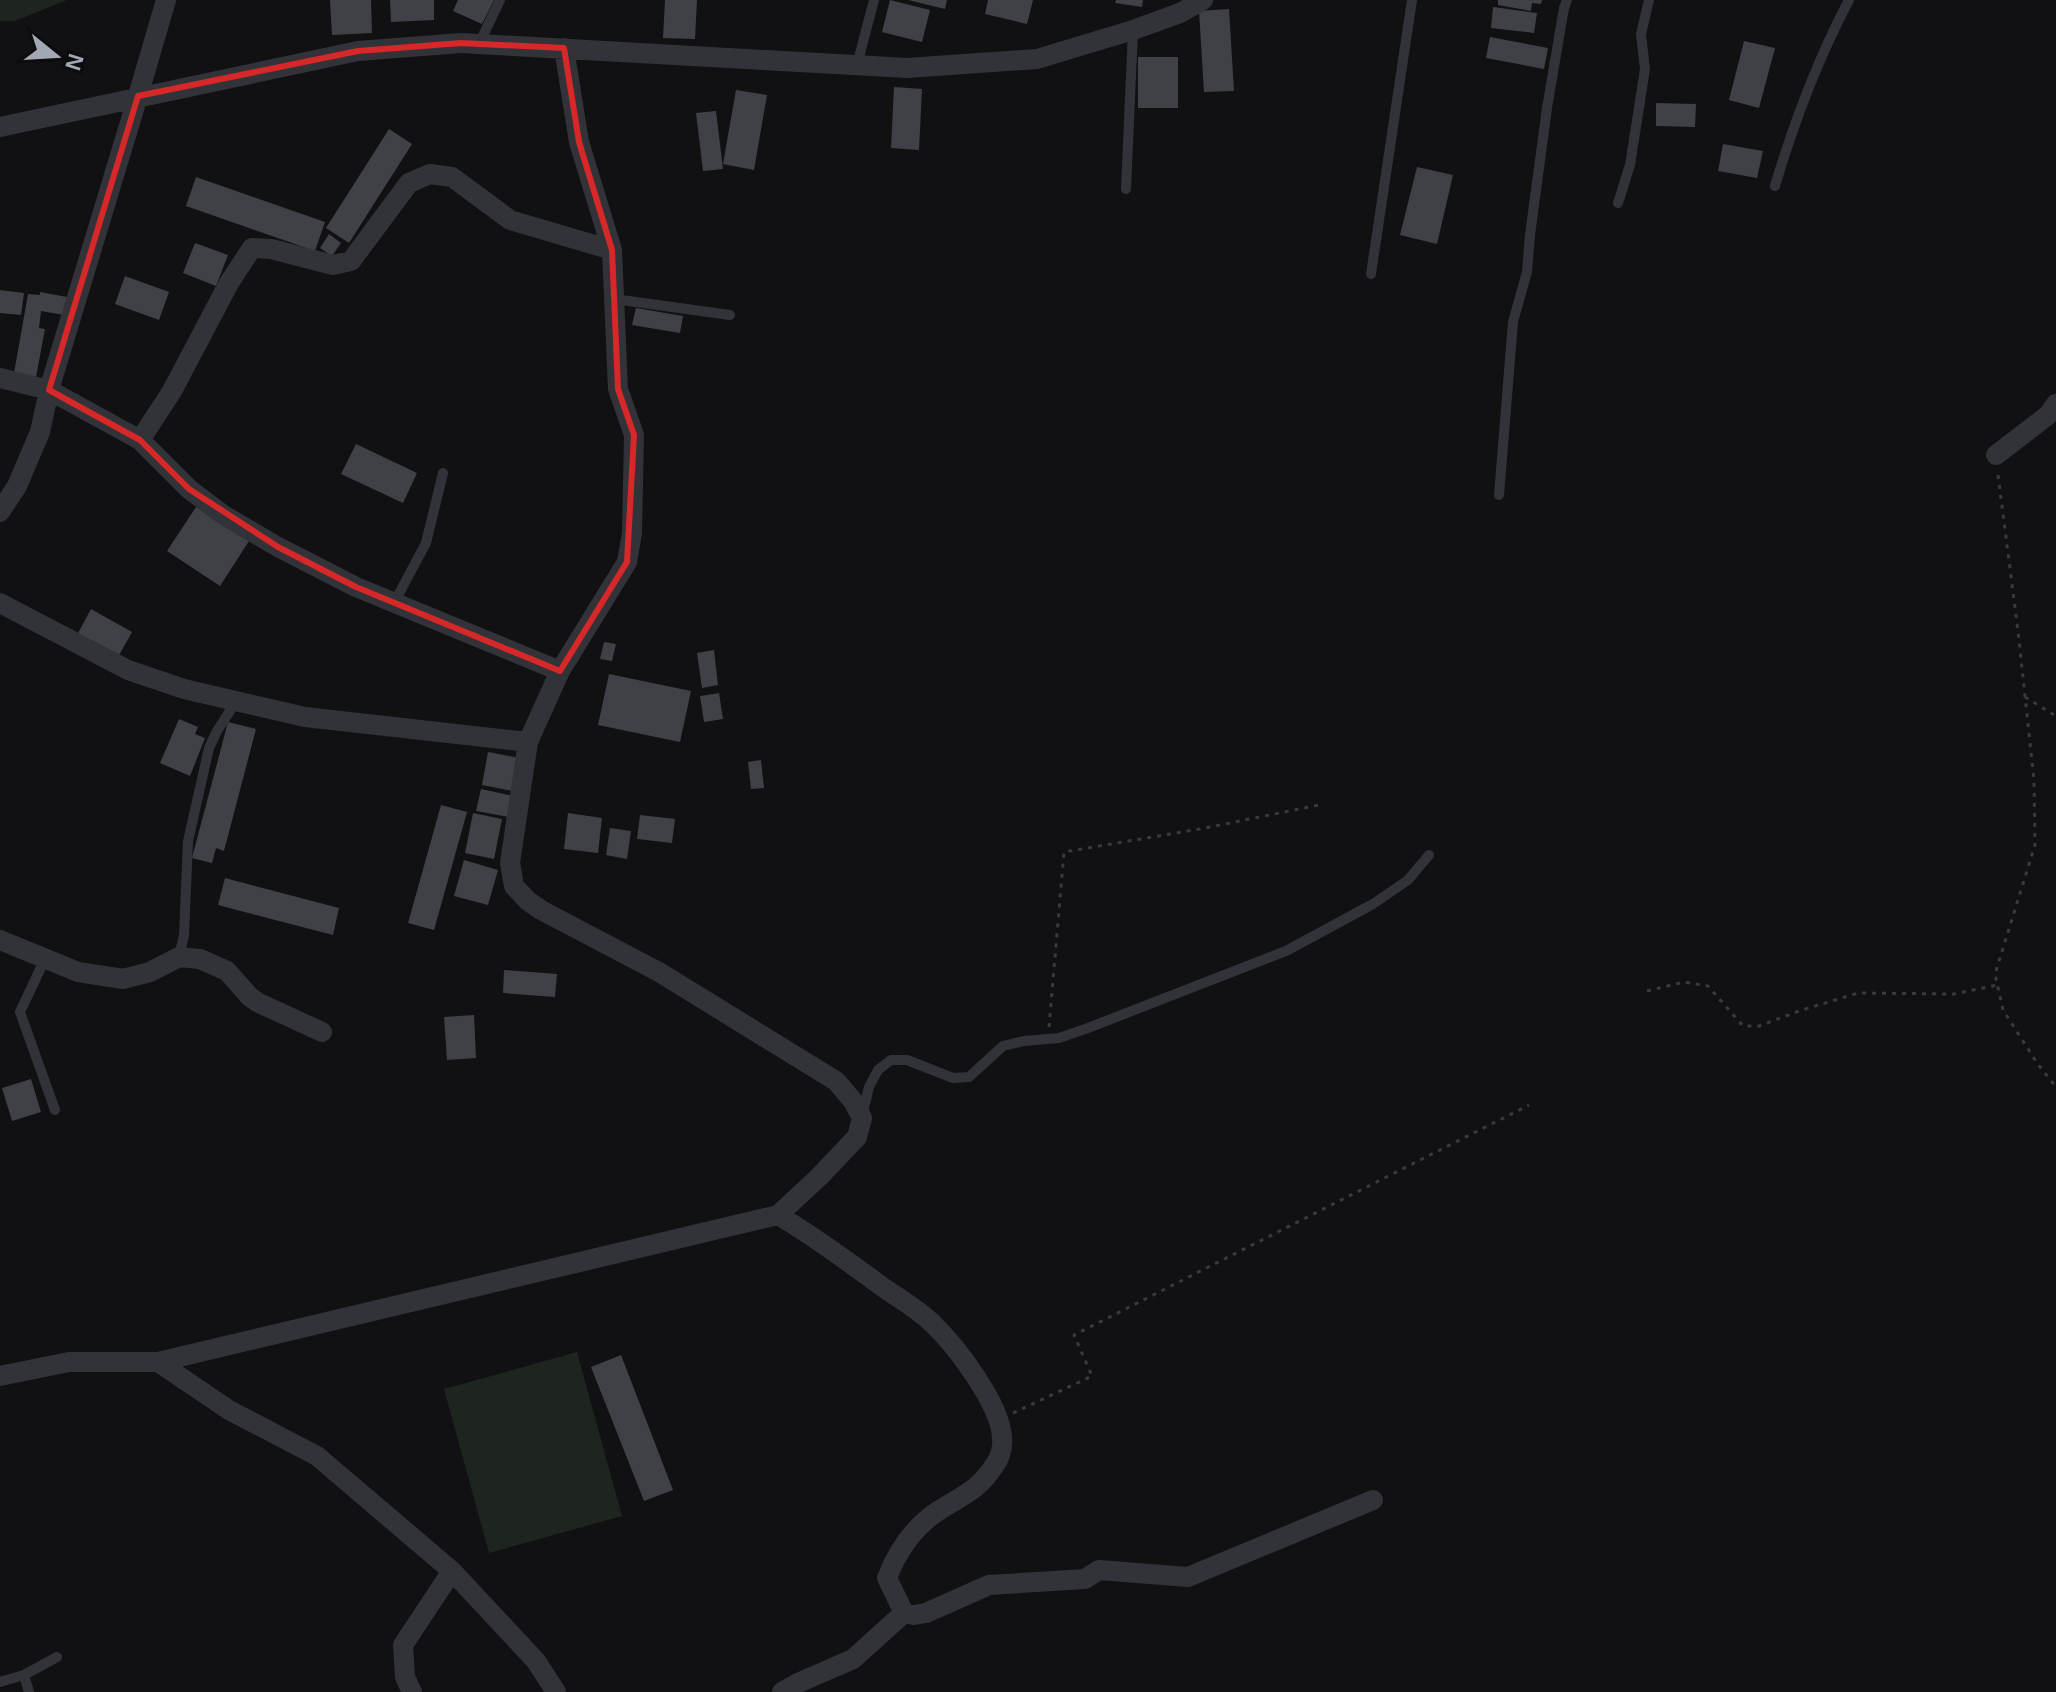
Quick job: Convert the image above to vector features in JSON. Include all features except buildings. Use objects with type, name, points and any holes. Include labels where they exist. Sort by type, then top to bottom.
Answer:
[{"type":"street","points":[[0,512],[17,486],[40,432],[49,390],[166,0]]},
{"type":"street","points":[[0,127],[358,51],[461,43],[907,68],[1037,59],[1133,30],[1180,13],[1203,0]]},
{"type":"street","points":[[0,1376],[69,1362],[158,1362],[778,1215],[857,1137],[862,1118],[853,1101],[836,1081],[659,972],[541,910],[514,886],[510,863],[528,742],[560,671],[627,562],[632,533],[634,435],[618,389],[612,250],[579,142],[564,48]]},
{"type":"street","points":[[140,440],[172,391],[229,283],[252,248],[271,249],[333,265],[351,261],[409,183],[430,174],[452,177],[510,220],[612,250]]},
{"type":"street","points":[[0,378],[49,390],[140,440],[189,489],[222,514],[278,547],[356,587],[560,671]]},
{"type":"street","points":[[1996,455],[2048,415],[2056,404]]},
{"type":"street","points":[[0,603],[128,670],[184,689],[305,717],[528,742]]},
{"type":"street","points":[[0,940],[78,972],[123,979],[150,972],[179,957],[200,959],[227,971],[257,1002],[322,1032]]},
{"type":"street","points":[[778,1215],[815,1237],[933,1324],[973,1371],[999,1420],[1003,1439],[1001,1453],[994,1466],[974,1490],[936,1512],[905,1542],[891,1566],[887,1578],[904,1613]]},
{"type":"street","points":[[158,1362],[229,1410],[317,1456],[452,1571],[536,1661],[556,1692]]},
{"type":"street","points":[[904,1613],[926,1613],[989,1585],[1085,1579],[1099,1570],[1188,1577],[1373,1500]]},
{"type":"street","points":[[412,1692],[405,1677],[403,1645],[452,1571]]},
{"type":"street","points":[[782,1692],[853,1659],[904,1613]]},
{"type":"lane","points":[[479,44],[500,0]]},
{"type":"lane","points":[[857,65],[874,0]]},
{"type":"lane","points":[[1371,274],[1412,0]]},
{"type":"lane","points":[[1499,495],[1513,322],[1527,272],[1547,108],[1567,0]]},
{"type":"lane","points":[[1618,203],[1630,165],[1645,69],[1641,34],[1649,0]]},
{"type":"lane","points":[[1775,186],[1788,141],[1849,0]]},
{"type":"lane","points":[[1126,189],[1133,30]]},
{"type":"lane","points":[[614,299],[730,315]]},
{"type":"lane","points":[[395,601],[426,543],[443,473]]},
{"type":"lane","points":[[179,957],[184,935],[188,841],[209,748],[237,700]]},
{"type":"lane","points":[[862,1118],[869,1087],[878,1070],[891,1060],[907,1060],[953,1078],[969,1077],[1003,1046],[1059,1038],[1286,951],[1373,904],[1408,880],[1429,855]]},
{"type":"lane","points":[[45,959],[20,1012],[55,1110]]},
{"type":"lane","points":[[0,1682],[24,1675],[57,1657]]},
{"type":"lane","points":[[24,1675],[29,1692]]},
{"type":"path","points":[[1996,455],[2034,780],[2035,845],[1995,974],[2003,1010],[2056,1087]]},
{"type":"path","points":[[2025,697],[2056,716]]},
{"type":"path","points":[[1048,1039],[1064,852],[1324,804]]},
{"type":"path","points":[[1647,991],[1684,982],[1708,986],[1743,1026],[1759,1026],[1858,993],[1954,994],[1997,985]]},
{"type":"path","points":[[999,1420],[1092,1376],[1074,1335],[1529,1105]]},
{"type":"highlighted area","points":[[461,43],[564,48],[579,142],[612,250],[618,389],[634,435],[627,562],[560,671],[356,587],[278,547],[189,489],[140,440],[49,390],[138,96],[358,51]]},
{"type":"shaded area","points":[[0,0],[67,0],[15,21],[0,21]]},
{"type":"shaded area","points":[[577,1352],[622,1516],[489,1553],[444,1389]]}]
